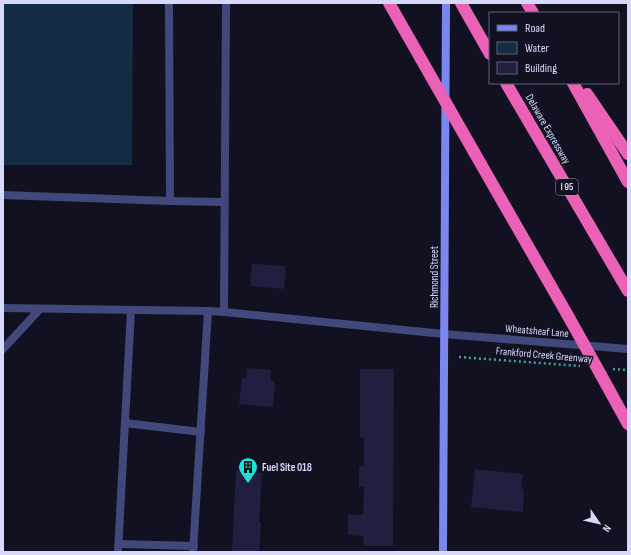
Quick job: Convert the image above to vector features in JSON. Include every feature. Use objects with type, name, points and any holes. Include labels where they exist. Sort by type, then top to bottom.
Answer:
[{"type":"highway","points":[[389,3],[567,314],[603,372],[628,424]]},
{"type":"highway","points":[[461,3],[489,52]]},
{"type":"highway","points":[[527,3],[532,12]]},
{"type":"highway","name":"Delaware Expressway","points":[[507,84],[628,291]]},
{"type":"highway","points":[[574,84],[628,182]]},
{"type":"highway","points":[[580,84],[628,154]]},
{"type":"main road","name":"Richmond Street","points":[[443,552],[446,3]]},
{"type":"street","points":[[169,3],[170,201]]},
{"type":"street","points":[[224,312],[226,3]]},
{"type":"street","points":[[3,195],[224,202]]},
{"type":"street","name":"Wheatsheaf Lane","points":[[3,308],[224,312],[444,334],[628,349]]},
{"type":"street","points":[[3,349],[40,309]]},
{"type":"street","points":[[132,310],[118,548],[194,549],[208,311]]},
{"type":"street","points":[[125,423],[201,432]]},
{"type":"path","name":"Frankford Creek Greenway","points":[[459,357],[582,366]]},
{"type":"path","name":"Frankford Creek Greenway","points":[[603,372],[628,370]]},
{"type":"water","points":[[3,3],[133,3],[132,165],[3,165]]},
{"type":"building","points":[[252,264],[286,266],[284,289],[250,286]]},
{"type":"building","points":[[247,368],[271,370],[271,381],[275,381],[273,407],[239,404],[242,378],[246,378]]},
{"type":"building","points":[[360,369],[394,369],[393,546],[364,546],[363,536],[348,535],[348,515],[363,515],[364,487],[359,487],[359,466],[364,466],[364,437],[360,437]]},
{"type":"building","points":[[475,469],[523,474],[521,489],[524,489],[523,512],[471,507]]},
{"type":"building","points":[[236,471],[262,473],[259,552],[232,552]]},
{"type":"place","name":"Fuel Site 018","points":[[248,484]]}]
